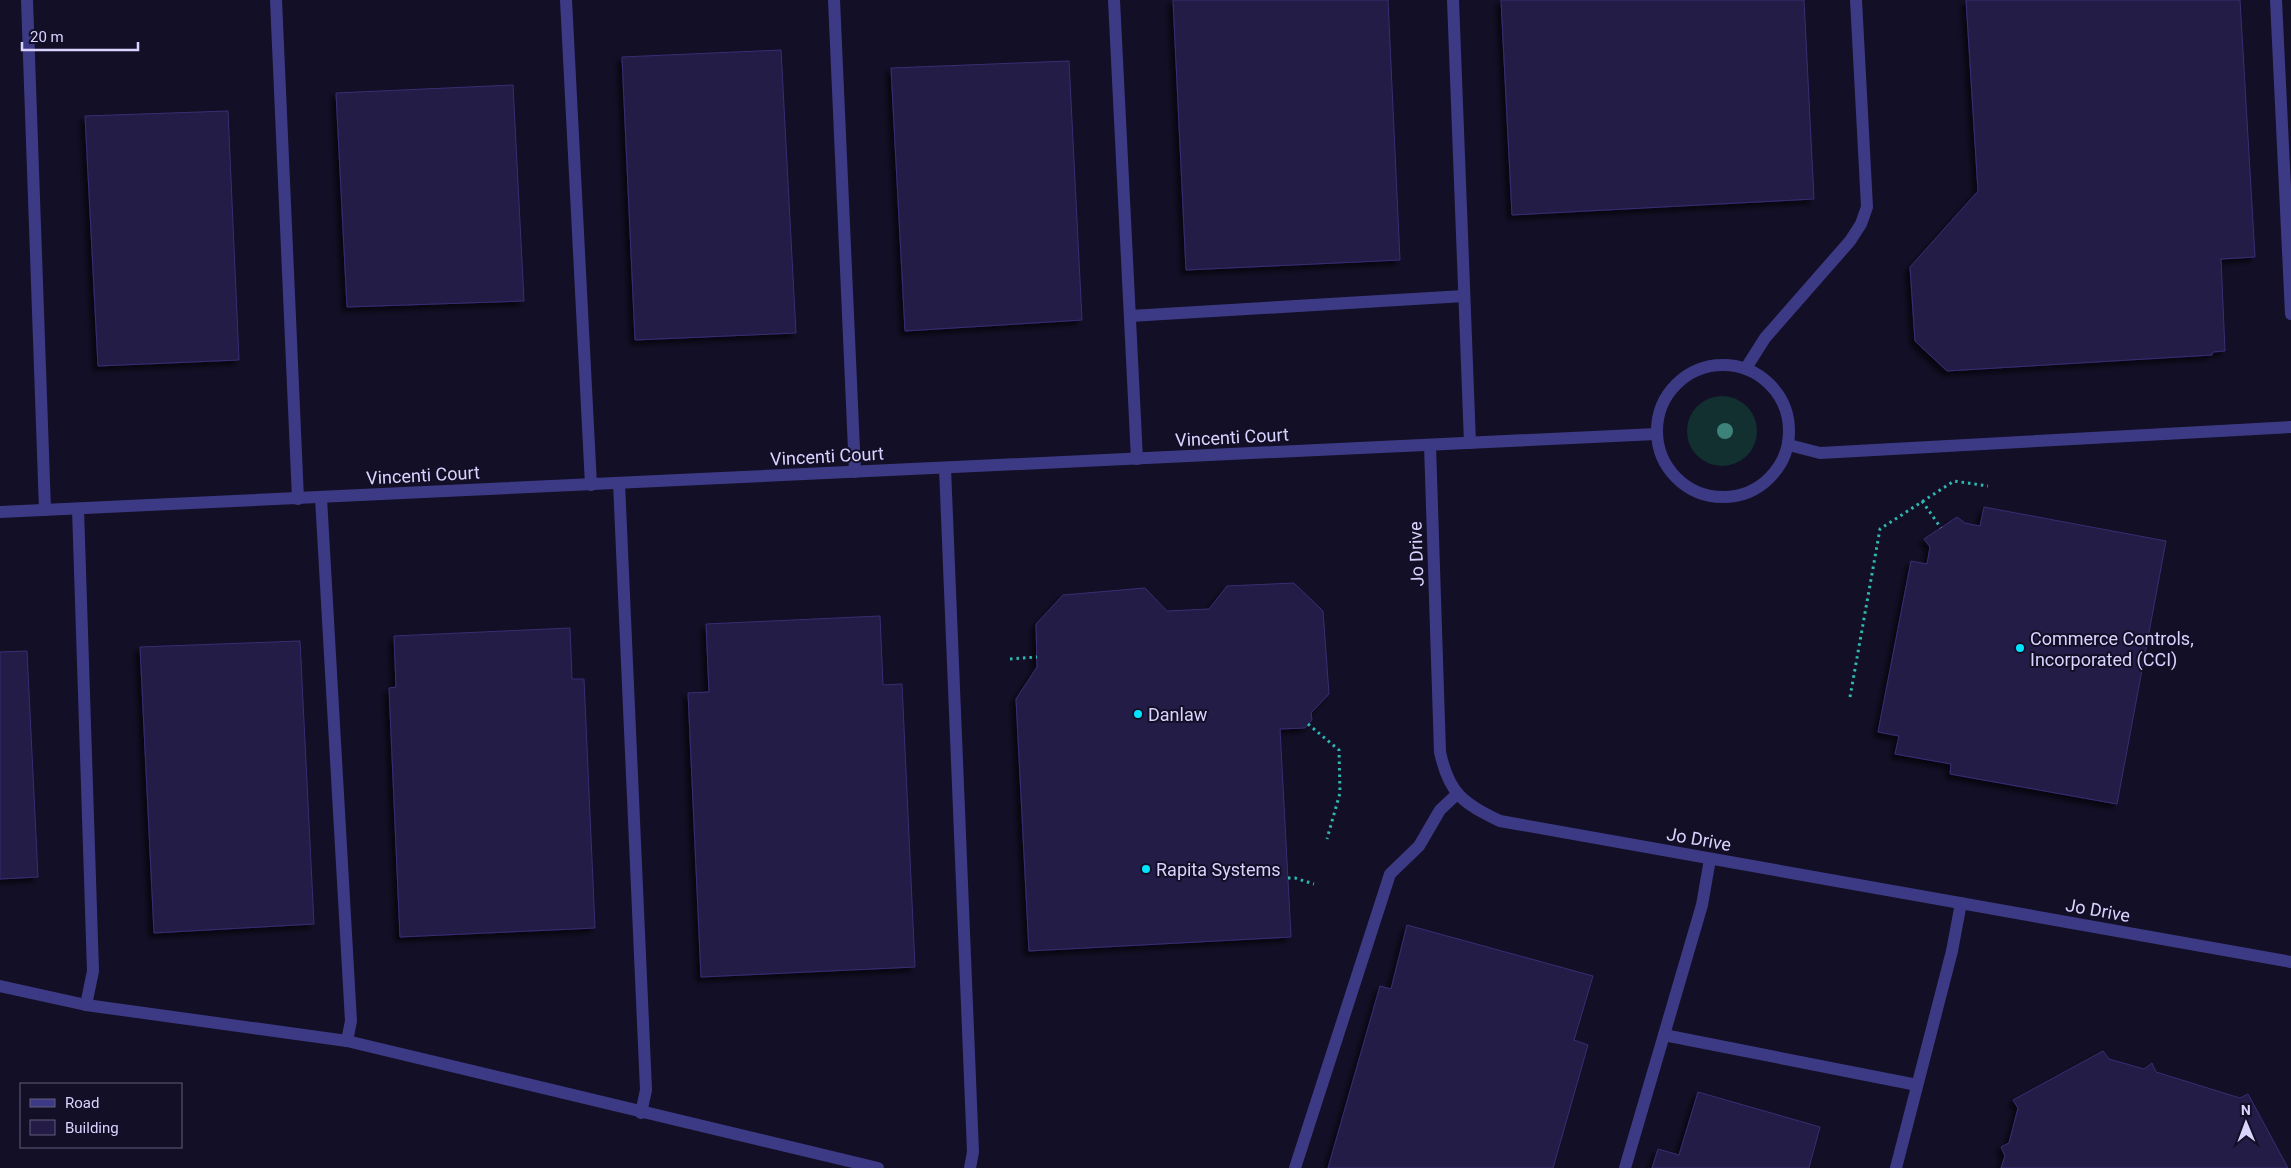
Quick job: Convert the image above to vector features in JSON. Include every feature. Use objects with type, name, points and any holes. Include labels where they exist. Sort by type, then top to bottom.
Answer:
[{"type":"street","points":[[27,0],[45,510]]},
{"type":"street","points":[[276,0],[298,499]]},
{"type":"street","points":[[566,0],[591,485]]},
{"type":"street","points":[[834,0],[855,472]]},
{"type":"street","points":[[1114,0],[1137,459]]},
{"type":"street","points":[[1453,0],[1470,444]]},
{"type":"street","points":[[1746,368],[1765,338],[1850,241],[1861,224],[1867,207],[1856,0]]},
{"type":"street","points":[[2276,0],[2291,314]]},
{"type":"street","points":[[1130,316],[1464,296]]},
{"type":"street","points":[[1725,364],[1746,368],[1767,380],[1782,399],[1790,421],[1789,445],[1782,464],[1769,480],[1752,492],[1733,497],[1711,497],[1690,489],[1673,475],[1661,456],[1656,434],[1659,412],[1668,393],[1683,377],[1703,367],[1725,364]]},
{"type":"street","points":[[1789,445],[1820,454],[2291,427]]},
{"type":"street","name":"Vincenti Court","points":[[0,512],[1656,434]]},
{"type":"street","name":"Jo Drive","points":[[1430,445],[1440,752],[1445,774],[1456,794],[1476,809],[1500,821],[2291,962]]},
{"type":"street","points":[[945,468],[973,1152],[970,1168]]},
{"type":"street","points":[[618,484],[646,1090],[642,1113]]},
{"type":"street","points":[[321,498],[351,1021],[347,1041]]},
{"type":"street","points":[[78,509],[93,971],[86,1005]]},
{"type":"street","points":[[1295,1168],[1390,874],[1419,846],[1440,810],[1456,794]]},
{"type":"street","points":[[1625,1168],[1702,905],[1710,859]]},
{"type":"street","points":[[1896,1168],[1952,951],[1961,903]]},
{"type":"street","points":[[0,986],[86,1005],[347,1041],[878,1168]]},
{"type":"street","points":[[1664,1035],[1917,1086]]},
{"type":"path","points":[[1850,697],[1880,529],[1954,482],[1988,486]]},
{"type":"path","points":[[1922,501],[1940,528]]},
{"type":"path","points":[[1010,659],[1037,657]]},
{"type":"path","points":[[1308,724],[1339,750],[1340,793],[1327,839]]},
{"type":"path","points":[[1288,878],[1295,878],[1314,884]]},
{"type":"green space","points":[[1722,396],[1735,399],[1747,406],[1754,418],[1757,431],[1754,444],[1747,456],[1735,463],[1722,466],[1709,463],[1697,456],[1690,444],[1687,431],[1690,418],[1697,406],[1709,399]]},
{"type":"building","points":[[1173,0],[1388,0],[1400,260],[1186,270]]},
{"type":"building","points":[[1501,0],[1804,0],[1814,199],[1512,215]]},
{"type":"building","points":[[1966,0],[2240,0],[2255,257],[2221,259],[2225,351],[2213,352],[2212,355],[1947,371],[1915,341],[1910,267],[1978,191]]},
{"type":"building","points":[[781,50],[796,333],[635,340],[622,57]]},
{"type":"building","points":[[1069,61],[1082,320],[905,331],[891,68]]},
{"type":"building","points":[[513,85],[524,301],[347,307],[336,93]]},
{"type":"building","points":[[228,111],[239,360],[98,366],[85,116]]},
{"type":"building","name":"Commerce Controls, Incorporated (CCI)","points":[[1984,507],[2166,541],[2117,804],[1950,774],[1951,764],[1895,754],[1899,736],[1878,732],[1911,561],[1927,564],[1930,547],[1924,539],[1957,517],[1965,523],[1980,526]]},
{"type":"building","points":[[1294,583],[1323,611],[1329,694],[1311,713],[1312,720],[1305,728],[1280,729],[1291,937],[1029,951],[1016,699],[1037,667],[1036,624],[1063,595],[1145,588],[1167,611],[1209,609],[1227,586]]},
{"type":"building","points":[[880,616],[883,685],[902,684],[915,967],[701,977],[688,693],[709,692],[706,624]]},
{"type":"building","points":[[570,628],[572,679],[584,679],[595,928],[400,937],[389,688],[396,687],[394,636]]},
{"type":"building","points":[[300,641],[314,924],[154,933],[140,647]]},
{"type":"building","points":[[27,651],[38,877],[0,879],[0,652]]},
{"type":"building","points":[[1407,925],[1593,976],[1574,1040],[1588,1045],[1553,1168],[1328,1168],[1380,986],[1391,989]]},
{"type":"building","points":[[2103,1051],[2109,1059],[2144,1069],[2152,1063],[2156,1072],[2240,1098],[2248,1094],[2288,1168],[2001,1168],[2005,1156],[2001,1147],[2009,1143],[2018,1108],[2013,1100]]},
{"type":"building","points":[[1698,1092],[1820,1127],[1809,1168],[1652,1168],[1658,1149],[1679,1155]]},
{"type":"place","name":"Commerce Controls, Incorporated (CCI)","points":[[2020,648]]},
{"type":"place","name":"Danlaw","points":[[1138,714]]},
{"type":"place","name":"Rapita Systems","points":[[1146,869]]}]
